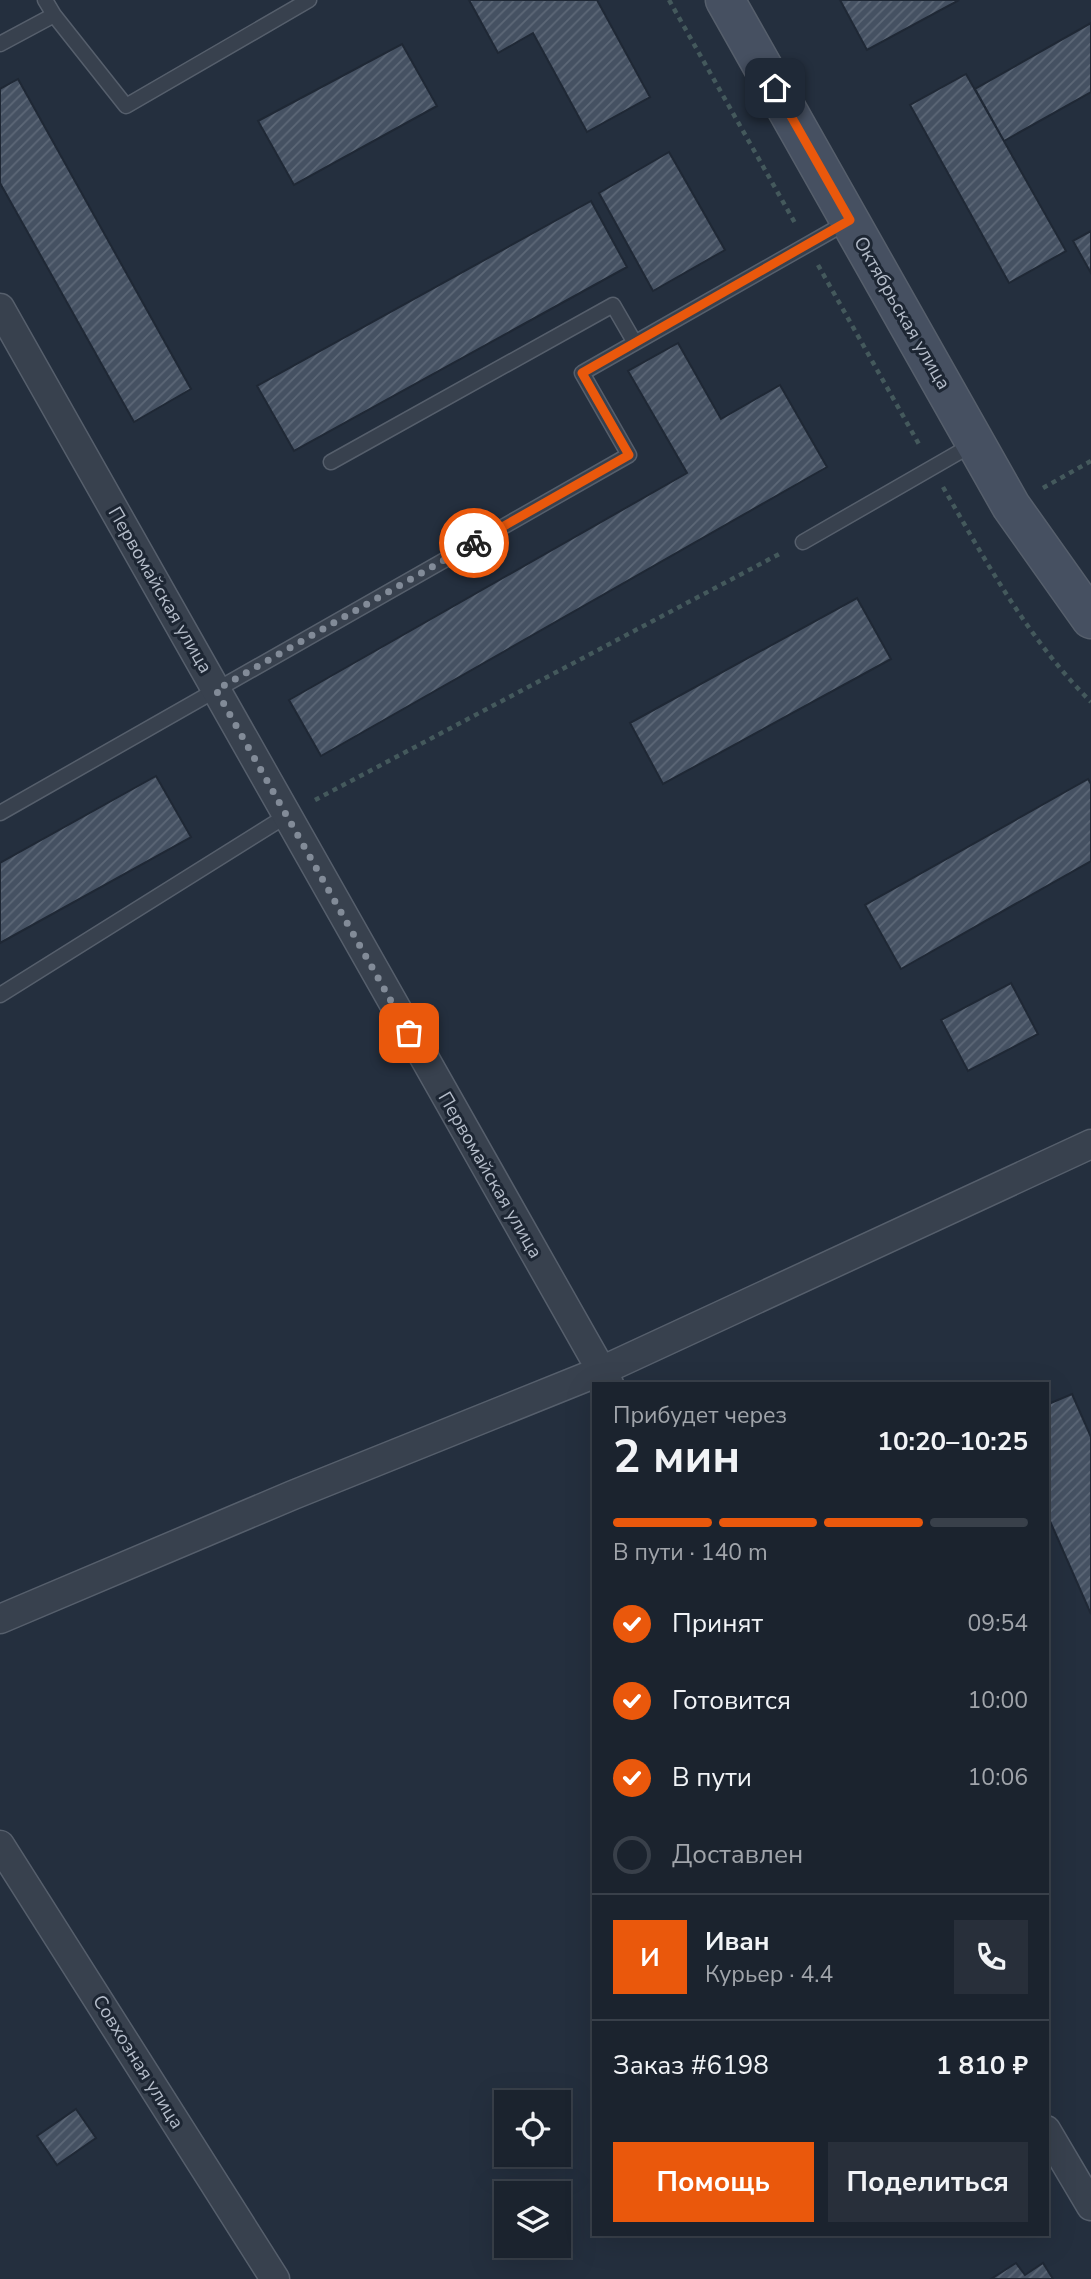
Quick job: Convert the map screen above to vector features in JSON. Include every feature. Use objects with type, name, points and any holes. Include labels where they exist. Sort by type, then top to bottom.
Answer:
[{"type":"main road","name":"Октябрьская улица","points":[[725,0],[1011,506],[1091,620]]},
{"type":"street","name":"Первомайская улица","points":[[0,308],[605,1378]]},
{"type":"street","points":[[605,1378],[1091,1144]]},
{"type":"street","points":[[0,1619],[293,1495],[592,1383]]},
{"type":"street","name":"Совхозная улица","points":[[0,1845],[275,2279]]},
{"type":"street","points":[[1049,2135],[1091,2206]]},
{"type":"lane","points":[[45,0],[126,106],[309,0]]},
{"type":"lane","points":[[0,44],[54,15]]},
{"type":"lane","points":[[0,813],[629,455],[582,373],[850,220]]},
{"type":"lane","points":[[331,462],[613,305],[635,343]]},
{"type":"lane","points":[[803,542],[976,443]]},
{"type":"lane","points":[[0,995],[286,816]]},
{"type":"path","points":[[669,0],[997,581],[1068,679],[1091,702]]},
{"type":"path","points":[[1011,506],[1091,461]]},
{"type":"path","points":[[286,816],[803,542]]},
{"type":"building","points":[[469,0],[597,0],[650,97],[587,132],[533,33],[498,53]]},
{"type":"building","points":[[840,0],[959,0],[867,50]]},
{"type":"building","points":[[1091,23],[1091,92],[1004,141],[975,89]]},
{"type":"building","points":[[402,44],[437,106],[294,185],[258,121]]},
{"type":"building","points":[[966,74],[1066,251],[1009,283],[910,105]]},
{"type":"building","points":[[18,79],[191,389],[134,422],[0,183],[0,89]]},
{"type":"building","points":[[669,152],[725,250],[653,291],[599,193]]},
{"type":"building","points":[[591,201],[627,267],[294,451],[257,386]]},
{"type":"building","points":[[1091,231],[1091,273],[1073,241]]},
{"type":"building","points":[[678,343],[721,419],[780,385],[827,467],[321,756],[289,700],[687,473],[628,371]]},
{"type":"building","points":[[857,598],[891,659],[663,784],[630,723]]},
{"type":"building","points":[[156,776],[191,837],[0,943],[0,863]]},
{"type":"building","points":[[1088,779],[1091,784],[1091,861],[901,969],[865,905]]},
{"type":"building","points":[[1011,983],[1038,1034],[968,1071],[941,1020]]},
{"type":"building","points":[[1072,1394],[1091,1437],[1091,1614],[1049,1519],[1049,1404]]},
{"type":"building","points":[[76,2109],[96,2138],[57,2165],[37,2136]]},
{"type":"building","points":[[1016,2263],[1025,2275],[1043,2263],[1053,2279],[991,2279]]},
{"type":"way so far","points":[[409,1033],[216,690],[474,543]]},
{"type":"route","points":[[474,543],[629,455],[582,373],[850,220],[775,88]]}]
